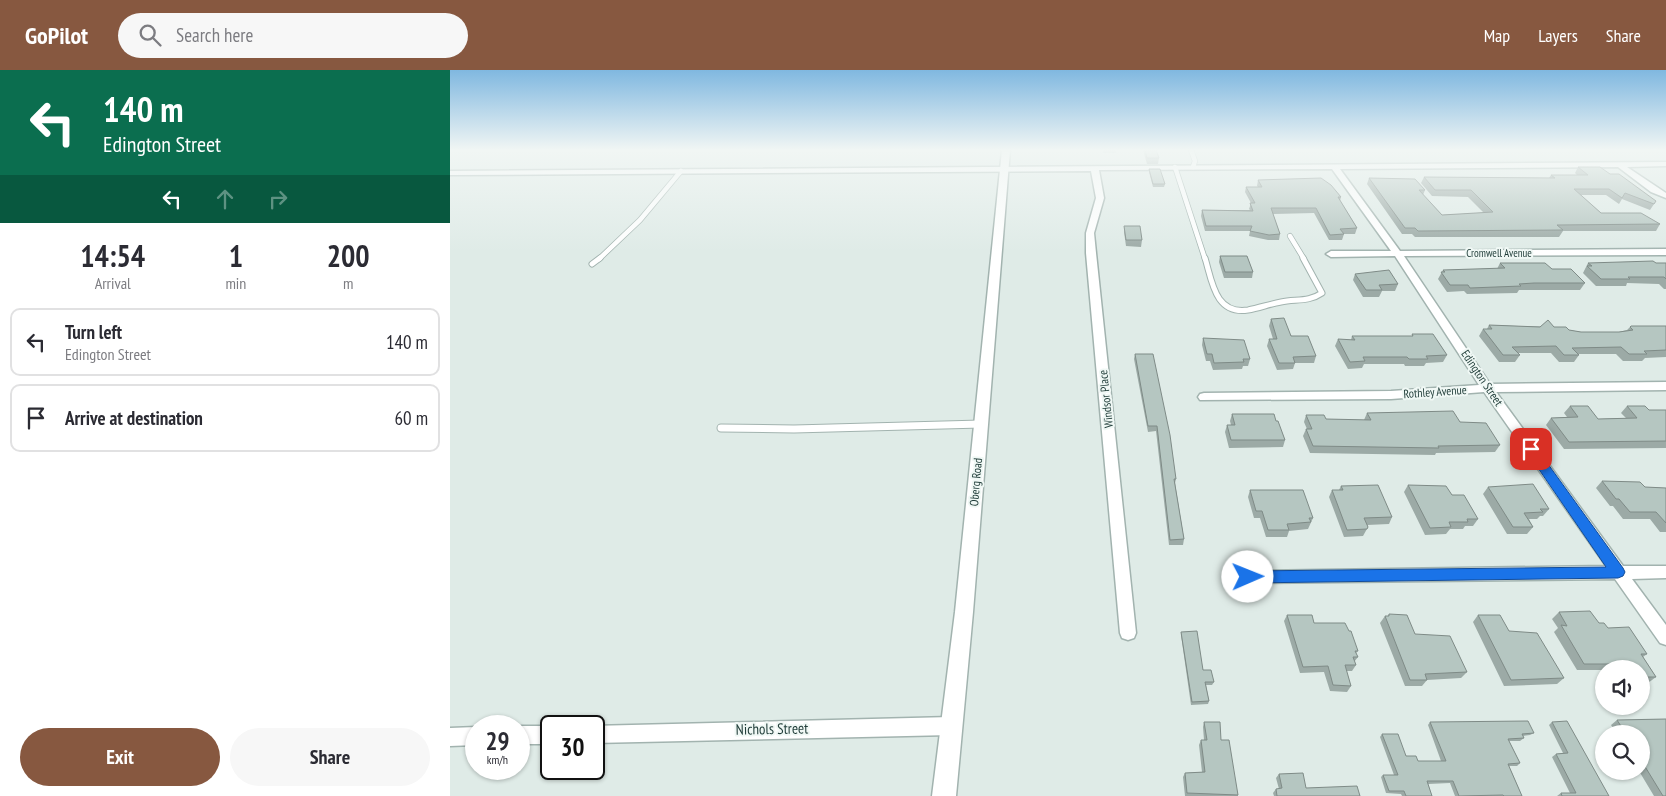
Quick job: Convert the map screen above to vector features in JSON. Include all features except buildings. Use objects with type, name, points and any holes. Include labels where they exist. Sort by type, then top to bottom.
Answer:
[{"type":"street","name":"Oberg Road","points":[[944,796],[964,612],[1002,184]]},
{"type":"street","name":"Windsor Place","points":[[1097,184],[1100,198],[1090,233],[1091,253],[1128,633]]},
{"type":"street","name":"Edington Street","points":[[1347,184],[1397,253],[1487,388],[1666,638]]},
{"type":"street","points":[[1646,184],[1666,196]]},
{"type":"street","name":"Cromwell Avenue","points":[[1331,254],[1666,252]]},
{"type":"street","name":"Rothley Avenue","points":[[1204,397],[1391,395],[1487,388],[1666,386]]},
{"type":"street","points":[[1248,577],[1666,572]]},
{"type":"street","name":"Nichols Street","points":[[605,734],[951,726]]},
{"type":"street","points":[[450,737],[465,736]]},
{"type":"lane","points":[[592,264],[614,248],[633,229],[670,184]]},
{"type":"lane","points":[[1181,184],[1194,217],[1216,295],[1220,304],[1227,308],[1241,310],[1256,309],[1278,302],[1303,301],[1315,298],[1322,293],[1310,268],[1290,236]]},
{"type":"lane","points":[[721,428],[981,424]]},
{"type":"route","points":[[1248,577],[1618,572],[1531,449]]}]
